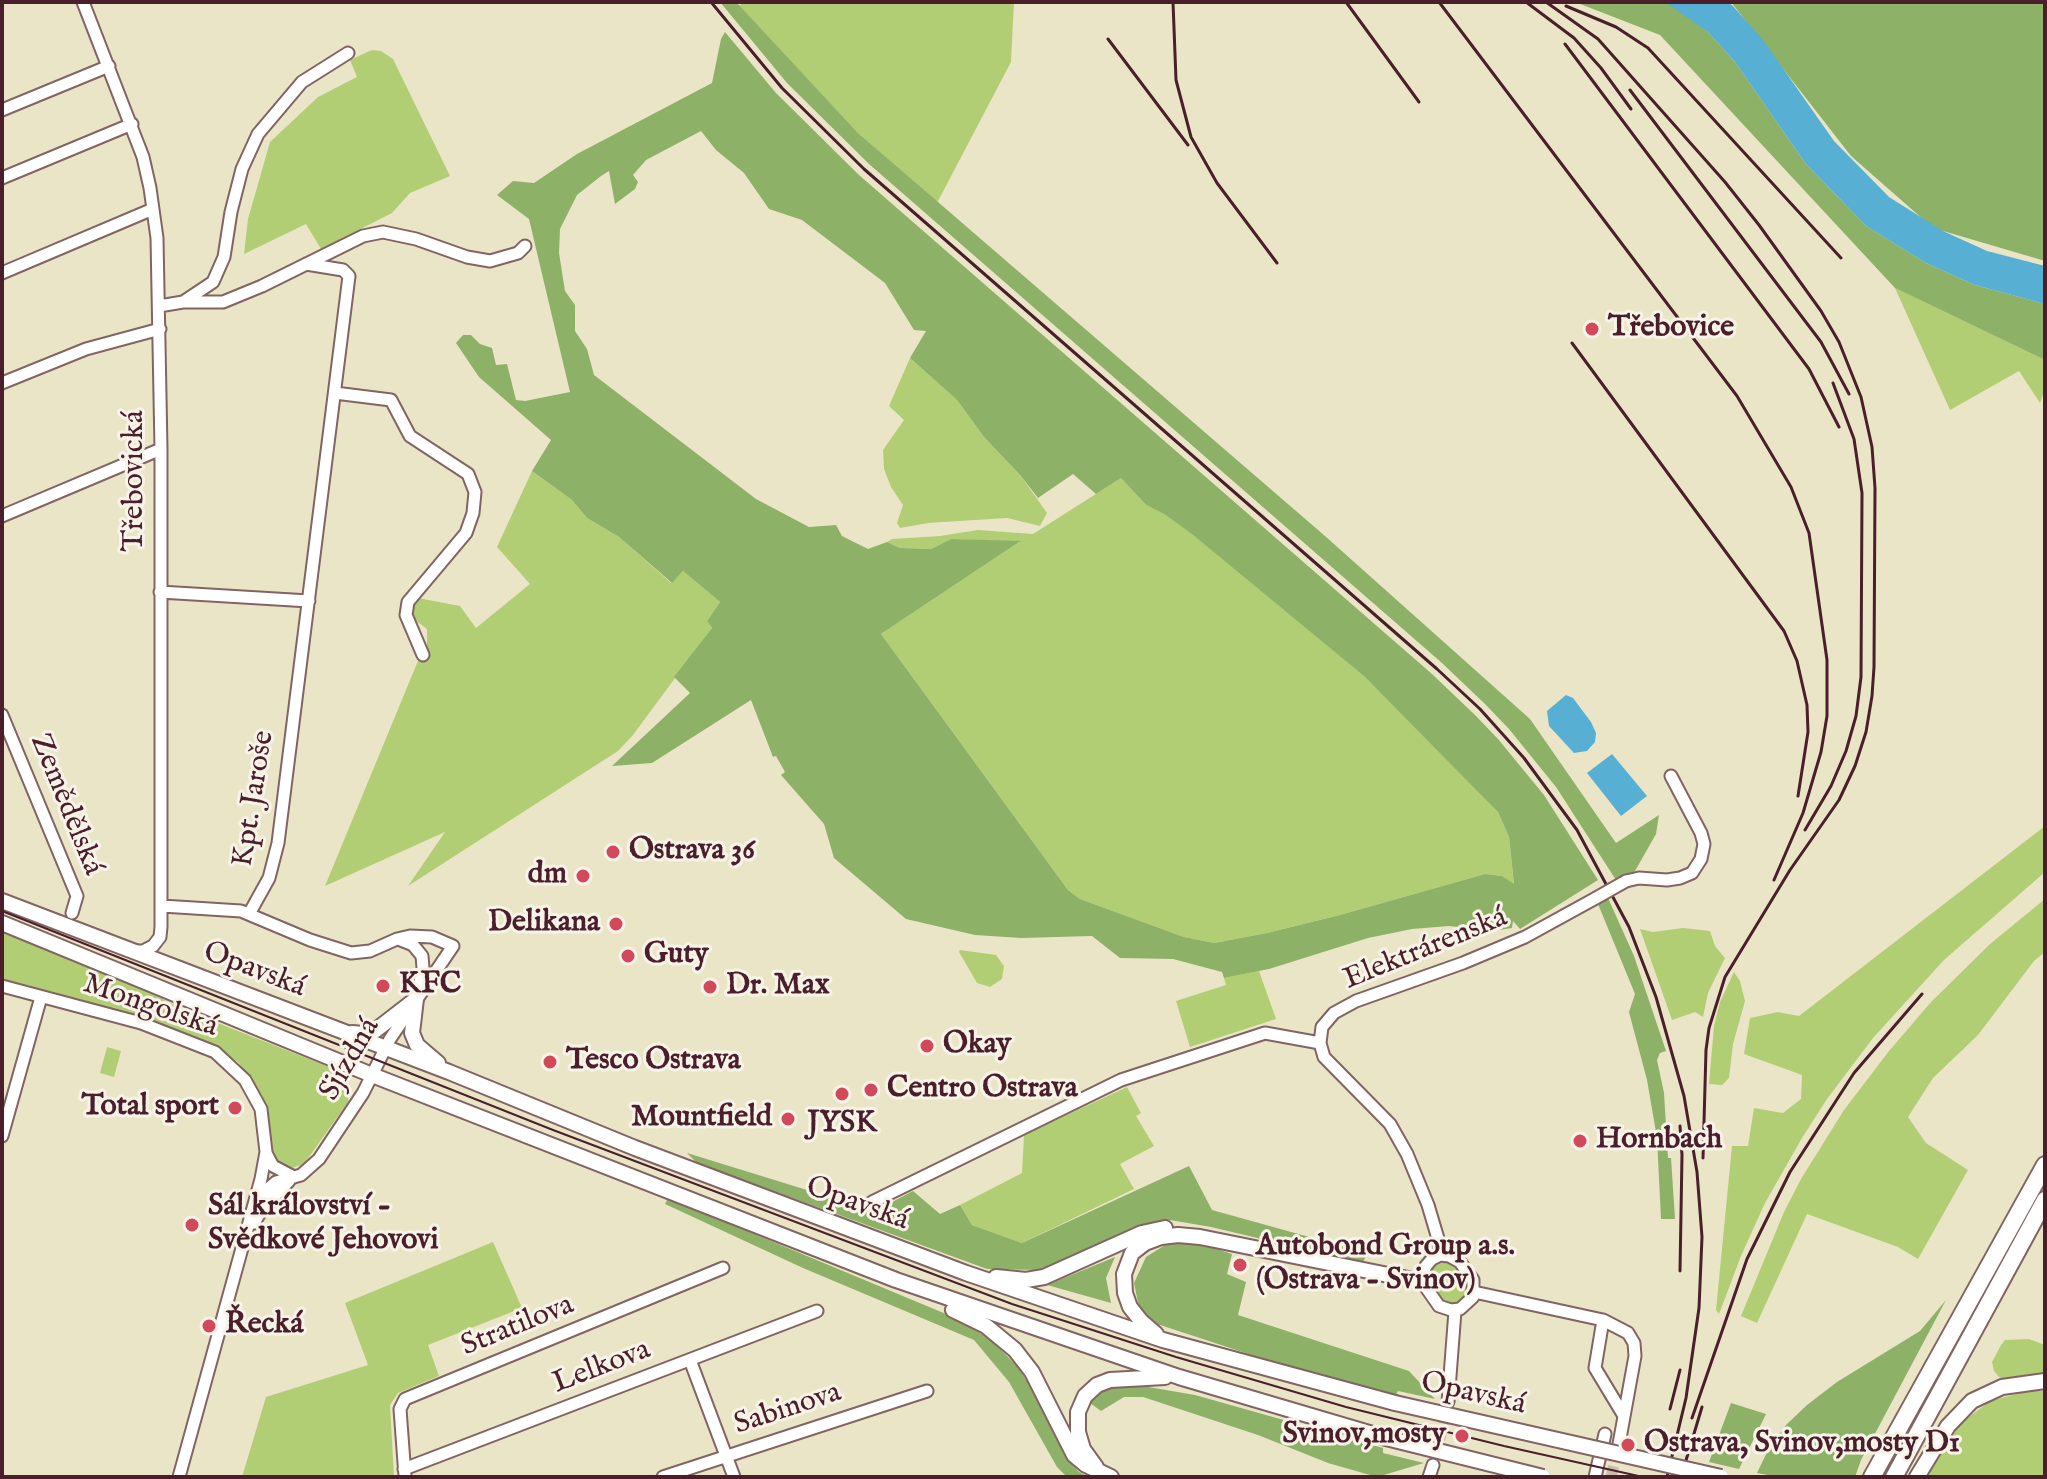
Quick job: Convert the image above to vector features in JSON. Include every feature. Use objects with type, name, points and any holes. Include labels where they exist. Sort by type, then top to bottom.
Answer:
[{"type":"highway","points":[[1872,1477],[2045,1165]]},
{"type":"highway","points":[[1894,1477],[2045,1200]]},
{"type":"main road","name":"Opavská","points":[[2,901],[449,1072],[648,1154],[966,1273],[1163,1340],[1395,1403],[1721,1477]]},
{"type":"main road","name":"Opavská","points":[[2,923],[372,1075],[896,1280],[1179,1377],[1386,1438],[1543,1477]]},
{"type":"main road","points":[[344,1033],[364,1034],[376,1030],[416,999]]},
{"type":"main road","points":[[416,999],[412,1033],[417,1045],[449,1072]]},
{"type":"main road","points":[[966,1273],[1013,1279],[1041,1278],[1147,1231],[1172,1227],[1203,1230],[1254,1248]]},
{"type":"main road","points":[[1163,1340],[1137,1317],[1127,1300],[1124,1274],[1132,1253],[1150,1241],[1172,1235],[1193,1236],[1423,1282]]},
{"type":"main road","points":[[896,1280],[973,1319],[1010,1345],[1032,1372],[1071,1451],[1081,1462],[1105,1474]]},
{"type":"main road","points":[[1105,1474],[1083,1449],[1078,1432],[1078,1412],[1087,1393],[1103,1382],[1116,1379],[1179,1377]]},
{"type":"main road","points":[[1917,1477],[1948,1426],[1972,1401],[2002,1387],[2045,1381]]},
{"type":"street","name":"Třebovická","points":[[83,2],[143,157],[153,209],[159,306],[162,906],[159,939],[147,950],[131,951]]},
{"type":"street","points":[[183,302],[213,282],[224,257],[242,169],[258,134],[302,82],[348,53]]},
{"type":"street","points":[[2,110],[109,66]]},
{"type":"street","points":[[2,178],[132,124]]},
{"type":"street","points":[[2,273],[153,209]]},
{"type":"street","points":[[159,306],[183,302],[223,302],[363,236],[383,232],[490,261],[518,253],[525,246]]},
{"type":"street","name":"Kpt. Jaroše","points":[[162,906],[235,910],[249,914],[265,886],[275,858],[349,276],[343,270],[306,264]]},
{"type":"street","points":[[2,383],[86,349],[160,329]]},
{"type":"street","points":[[335,393],[391,400],[410,436],[468,474],[475,492],[473,513],[466,533],[408,602],[406,615],[423,655]]},
{"type":"street","points":[[3,512],[161,449]]},
{"type":"street","points":[[160,592],[309,601]]},
{"type":"street","name":"Zemědělská","points":[[2,715],[77,896],[72,913]]},
{"type":"street","name":"Elektrárenská","points":[[1320,1043],[1322,1027],[1334,1013],[1356,1001],[1525,937],[1626,881],[1639,878],[1667,880],[1692,873],[1701,859],[1704,844],[1671,776]]},
{"type":"street","points":[[249,914],[345,952],[367,952],[397,939],[413,945],[422,956],[423,968],[416,999]]},
{"type":"street","name":"Sjízdná","points":[[294,1177],[308,1170],[319,1159],[416,999],[453,946],[425,936],[397,939]]},
{"type":"street","name":"Mongolská","points":[[2,986],[141,1023],[193,1041],[226,1059],[258,1101],[265,1123],[266,1152],[256,1200],[179,1477]]},
{"type":"street","points":[[2,1136],[41,997]]},
{"type":"street","points":[[872,1202],[1121,1080],[1265,1033],[1320,1043],[1324,1057],[1335,1071],[1390,1124],[1428,1205],[1440,1255]]},
{"type":"street","points":[[266,1152],[273,1166],[294,1177]]},
{"type":"street","points":[[256,1200],[276,1182],[294,1177]]},
{"type":"street","points":[[245,1241],[263,1208],[294,1177]]},
{"type":"street","points":[[1440,1255],[1453,1257],[1472,1277],[1474,1292],[1468,1305],[1455,1311],[1436,1303],[1423,1282],[1426,1266],[1440,1255]]},
{"type":"street","name":"Stratilova","points":[[404,1473],[400,1409],[405,1399],[723,1268]]},
{"type":"street","points":[[1474,1292],[1603,1320],[1628,1333],[1634,1343],[1635,1356],[1619,1444]]},
{"type":"street","name":"Lelkova","points":[[404,1473],[817,1311]]},
{"type":"street","points":[[1448,1402],[1455,1311]]},
{"type":"street","points":[[1603,1320],[1595,1368],[1624,1416]]},
{"type":"street","points":[[690,1360],[734,1477]]},
{"type":"street","name":"Sabinova","points":[[663,1477],[927,1391]]},
{"type":"street","points":[[1595,1477],[1605,1434]]},
{"type":"green space","points":[[720,2],[736,2],[858,133],[1325,536],[1530,719],[1616,843],[1659,815],[1656,834],[1635,871],[1616,880],[1556,787],[1485,704],[1442,663],[869,164],[787,83]]},
{"type":"green space","points":[[746,2],[1014,2],[1011,62],[937,203],[858,133],[738,6]]},
{"type":"green space","points":[[1575,2],[1665,2],[1681,11],[1708,32],[1735,62],[1806,164],[1866,226],[1926,263],[1975,285],[2045,304],[2045,360],[1895,288],[1660,35]]},
{"type":"green space","points":[[1731,2],[2045,2],[2045,261],[1933,228],[1851,156]]},
{"type":"green space","points":[[725,32],[776,93],[859,175],[1432,674],[1475,715],[1544,795],[1598,880],[1520,929],[1513,921],[1512,928],[1493,931],[1449,926],[1412,929],[1368,938],[1269,969],[1224,978],[1222,972],[1173,959],[1120,958],[1092,936],[1021,938],[975,935],[906,919],[834,858],[824,824],[781,775],[785,772],[776,756],[773,757],[751,700],[652,763],[612,766],[690,693],[674,677],[712,628],[707,621],[720,602],[683,571],[672,583],[619,537],[587,518],[572,500],[532,471],[551,440],[479,377],[456,343],[463,335],[471,335],[480,344],[492,348],[496,365],[507,364],[516,400],[570,392],[529,219],[497,195],[513,181],[534,183],[577,154],[712,83]],"holes":[[[701,131],[716,150],[744,173],[769,209],[802,220],[885,283],[914,330],[926,331],[910,358],[957,400],[984,437],[1038,498],[1073,474],[1096,494],[1121,478],[1146,505],[1192,534],[1365,677],[1498,812],[1509,837],[1514,884],[1502,876],[1485,874],[1340,915],[1214,943],[1184,937],[1080,899],[1068,890],[881,634],[1021,541],[951,539],[931,549],[900,548],[887,542],[868,549],[842,536],[836,525],[809,527],[756,499],[594,375],[587,349],[575,331],[575,305],[565,291],[559,253],[560,229],[577,195],[609,171],[615,204],[635,189],[638,182],[633,175],[646,160]]]},
{"type":"green space","points":[[372,50],[381,51],[393,59],[450,176],[410,193],[392,213],[321,249],[306,224],[244,254],[248,219],[270,142],[318,97],[357,77],[350,60]]},
{"type":"green space","points":[[1895,288],[2045,360],[2045,389],[2040,403],[2019,371],[1950,410]]},
{"type":"green space","points":[[910,358],[957,400],[984,437],[1021,476],[1047,513],[1040,526],[1007,518],[900,528],[897,523],[903,505],[884,469],[883,450],[904,420],[889,406]]},
{"type":"green space","points":[[532,471],[572,500],[587,518],[619,537],[671,583],[683,571],[720,602],[707,621],[712,628],[618,751],[408,886],[445,832],[325,886],[420,656],[427,652],[427,629],[411,617],[412,604],[418,598],[460,606],[476,628],[530,584],[497,547]]},
{"type":"green space","points":[[1121,478],[1146,505],[1193,534],[1365,677],[1467,778],[1498,812],[1509,837],[1514,885],[1502,876],[1485,874],[1340,915],[1214,943],[1184,937],[1080,899],[1068,890],[881,634],[1020,542],[951,539],[931,549],[900,548],[887,542],[978,530],[1033,534]]},
{"type":"green space","points":[[2045,826],[2045,872],[1944,960],[1873,1038],[1827,1099],[1765,1203],[1719,1314],[1716,1310],[1732,1146],[1748,1146],[1754,1108],[1783,1113],[1801,1099],[1802,1075],[1744,1054],[1750,1018],[1778,1012],[1799,1016]]},
{"type":"green space","points":[[1608,898],[1634,956],[1666,1051],[1660,1053],[1657,1060],[1664,1093],[1675,1219],[1661,1219],[1657,1138],[1647,1080],[1629,1012],[1635,994],[1598,904]]},
{"type":"green space","points":[[2045,899],[2045,952],[2034,961],[1978,1035],[1933,1078],[1908,1117],[1926,1143],[1968,1170],[1918,1259],[1898,1247],[1807,1214],[1757,1323],[1741,1316],[1784,1212],[1844,1110],[1931,1002],[1990,944]]},
{"type":"green space","points":[[1683,928],[1710,931],[1715,946],[1725,958],[1708,993],[1703,1017],[1695,1012],[1672,1020],[1640,929],[1653,932]]},
{"type":"green space","points":[[2,932],[339,1071],[349,1084],[348,1102],[304,1164],[285,1167],[272,1155],[269,1120],[262,1095],[238,1062],[202,1039],[174,1029],[2,979]]},
{"type":"green space","points":[[960,950],[996,955],[1004,966],[1002,979],[990,987],[977,983]]},
{"type":"green space","points":[[1259,971],[1276,1019],[1190,1047],[1176,1001],[1226,985],[1224,978]]},
{"type":"green space","points":[[1734,972],[1740,981],[1745,1001],[1733,1044],[1729,1078],[1722,1085],[1709,1084],[1714,1026],[1720,1002]]},
{"type":"green space","points":[[107,1047],[121,1051],[114,1077],[100,1073]]},
{"type":"green space","points":[[1127,1087],[1141,1113],[1136,1116],[1154,1146],[1120,1164],[1134,1189],[1022,1243],[972,1225],[960,1205],[1022,1173],[1024,1135]]},
{"type":"green space","points":[[687,1153],[875,1211],[913,1191],[940,1214],[960,1205],[972,1225],[1022,1243],[1189,1166],[1212,1210],[1367,1253],[1363,1263],[1170,1220],[1143,1226],[1038,1270],[987,1269],[697,1163]]},
{"type":"green space","points":[[668,1198],[958,1319],[991,1340],[1017,1366],[1029,1384],[1067,1459],[1079,1472],[1089,1477],[1067,1477],[1057,1467],[1009,1382],[974,1340],[803,1268],[665,1204]]},
{"type":"green space","points":[[1186,1239],[1232,1254],[1227,1274],[1246,1282],[1238,1315],[1409,1371],[1435,1399],[1398,1391],[1396,1395],[1288,1367],[1157,1324],[1139,1307],[1134,1283],[1146,1257],[1165,1245]]},
{"type":"green space","points":[[493,1242],[522,1308],[428,1345],[439,1376],[398,1393],[390,1405],[394,1477],[242,1477],[266,1397],[368,1365],[345,1303]]},
{"type":"green space","points":[[1115,1257],[1106,1278],[1111,1303],[1047,1285]]},
{"type":"green space","points":[[1444,1261],[1456,1266],[1468,1282],[1469,1292],[1461,1303],[1442,1302],[1431,1287],[1430,1268]]},
{"type":"green space","points":[[1946,1300],[1861,1460],[1855,1477],[1779,1477],[1757,1473],[1769,1448],[1786,1425],[1807,1405],[1837,1382],[1920,1331]]},
{"type":"green space","points":[[2029,1339],[2045,1345],[2045,1374],[2005,1380],[1999,1377],[1992,1362],[2001,1345],[2005,1340]]},
{"type":"green space","points":[[1131,1384],[1195,1395],[1383,1448],[1383,1453],[1424,1463],[1377,1477],[1328,1463],[1258,1435],[1143,1397],[1124,1397],[1101,1411],[1090,1403],[1094,1395],[1108,1388]]},
{"type":"green space","points":[[2027,1391],[2045,1391],[2045,1477],[1925,1477],[1961,1423],[1990,1401]]},
{"type":"green space","points":[[1731,1403],[1766,1414],[1739,1469],[1709,1462]]},
{"type":"water","points":[[1665,2],[1728,2],[1763,40],[1834,141],[1889,197],[1943,231],[1987,251],[2045,266],[2045,304],[1975,285],[1926,263],[1866,226],[1806,164],[1735,62],[1708,32]]},
{"type":"water","points":[[1566,695],[1573,698],[1596,733],[1595,742],[1587,751],[1574,753],[1549,726],[1547,711]]},
{"type":"water","points":[[1612,754],[1647,796],[1621,816],[1587,773]]},
{"type":"tunnel","points":[[1436,1456],[1447,1407]]},
{"type":"tunnel","points":[[1611,1477],[1618,1448]]},
{"type":"tram line","points":[[2,911],[553,1130],[1012,1304],[1346,1407],[1643,1477]]},
{"type":"railway","points":[[711,2],[782,88],[864,169],[1480,709],[1524,758],[1577,830],[1629,927],[1656,997],[1684,1096],[1697,1172],[1702,1237],[1699,1308],[1686,1398],[1667,1477]]},
{"type":"railway","points":[[1173,2],[1176,80],[1191,137],[1217,183],[1277,263]]},
{"type":"railway","points":[[1346,2],[1419,102]]},
{"type":"railway","points":[[1439,2],[1737,396],[1791,487],[1809,533],[1827,660],[1827,716],[1821,752],[1803,813],[1774,880]]},
{"type":"railway","points":[[1526,2],[1574,38],[1631,109]]},
{"type":"railway","points":[[1546,2],[1598,39],[1725,182],[1759,225],[1821,311],[1839,342],[1861,397],[1872,447],[1875,488],[1874,667],[1866,732],[1839,800],[1790,870],[1725,977],[1709,1028],[1706,1050],[1703,1158]]},
{"type":"railway","points":[[1566,6],[1616,27],[1648,48],[1841,258]]},
{"type":"railway","points":[[1108,39],[1188,145]]},
{"type":"railway","points":[[1565,44],[1809,369],[1839,427]]},
{"type":"railway","points":[[1630,90],[1821,342],[1849,394]]},
{"type":"railway","points":[[1572,343],[1784,631],[1797,661],[1807,705],[1808,732],[1798,796]]},
{"type":"railway","points":[[1805,830],[1831,786],[1846,751],[1856,716],[1861,677],[1862,493],[1854,439],[1833,383]]},
{"type":"railway","points":[[1692,1418],[1747,1259],[1790,1172],[1854,1073],[1922,994]]},
{"type":"railway","points":[[1680,1126],[1680,1271]]},
{"type":"railway","points":[[1670,1409],[1680,1370]]},
{"type":"railway","points":[[1681,1477],[1702,1407]]},
{"type":"place","name":"Třebovice","points":[[1592,329]]},
{"type":"place","name":"Ostrava 36","points":[[613,852]]},
{"type":"place","name":"dm","points":[[583,876]]},
{"type":"place","name":"Delikana","points":[[616,924]]},
{"type":"place","name":"Guty","points":[[628,956]]},
{"type":"place","name":"KFC","points":[[383,986]]},
{"type":"place","name":"Dr. Max","points":[[710,987]]},
{"type":"place","name":"Okay","points":[[927,1046]]},
{"type":"place","name":"Tesco Ostrava","points":[[550,1062]]},
{"type":"place","name":"Centro Ostrava","points":[[871,1090]]},
{"type":"place","name":"JYSK","points":[[842,1094]]},
{"type":"place","name":"Total sport","points":[[235,1108]]},
{"type":"place","name":"Mountfield","points":[[788,1119]]},
{"type":"place","name":"Hornbach","points":[[1580,1141]]},
{"type":"place","name":"Sál království - Svědkové Jehovovi","points":[[192,1225]]},
{"type":"place","name":"Autobond Group a.s. (Ostrava - Svinov)","points":[[1240,1265]]},
{"type":"place","name":"Řecká","points":[[209,1326]]},
{"type":"place","name":"Svinov,mosty","points":[[1462,1436]]},
{"type":"place","name":"Ostrava, Svinov,mosty D1","points":[[1628,1445]]}]
